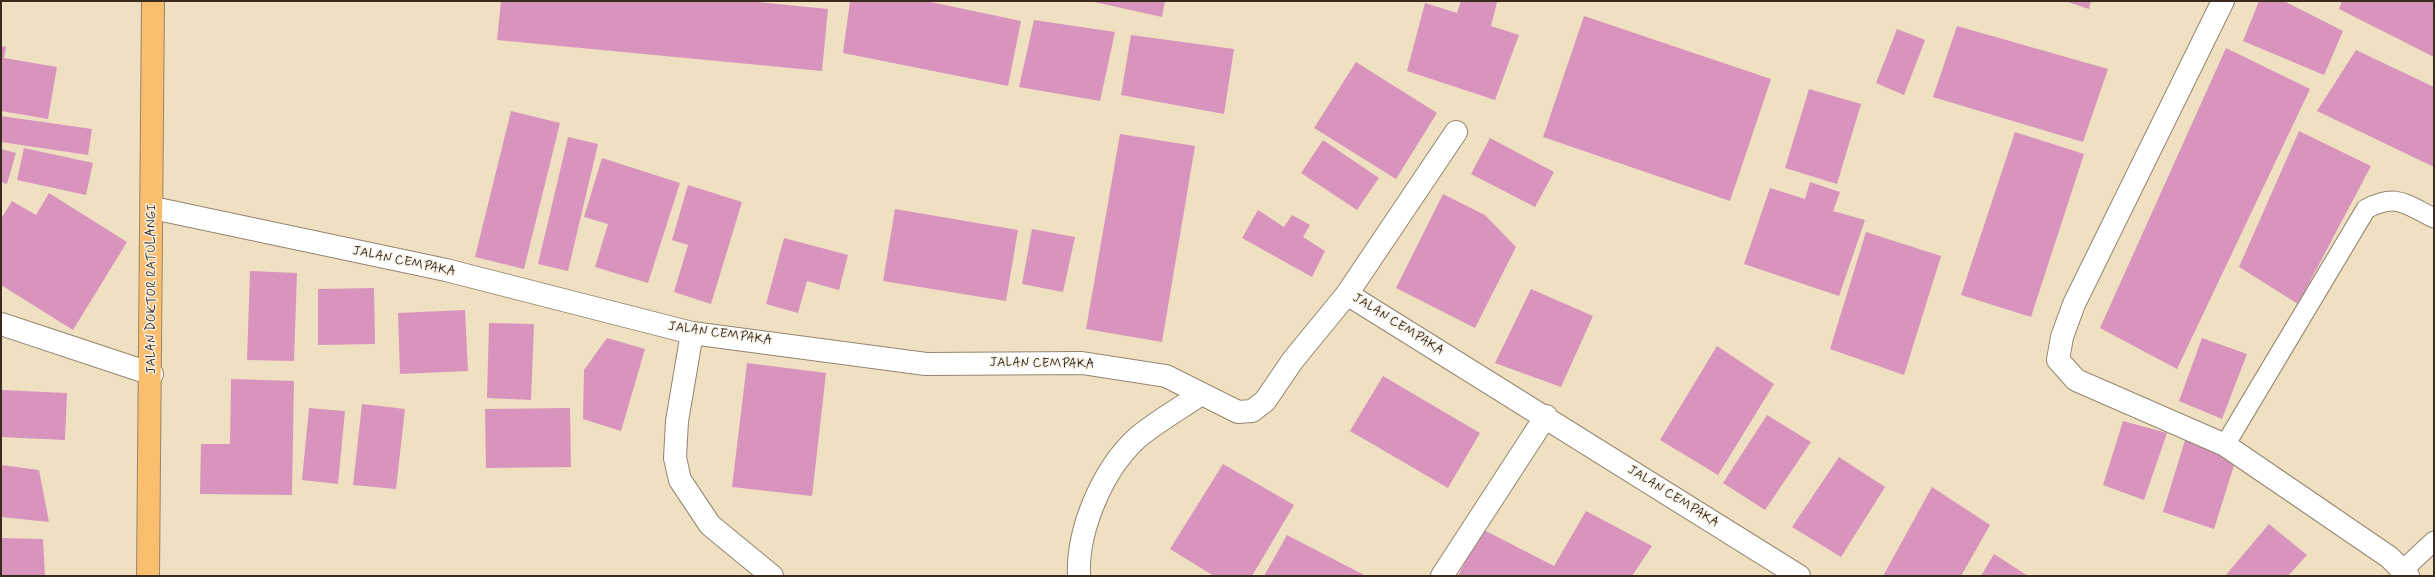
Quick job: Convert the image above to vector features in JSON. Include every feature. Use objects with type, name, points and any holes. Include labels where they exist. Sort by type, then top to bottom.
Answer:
[{"type":"highway","name":"JALAN DOKTOR RATULANGI","points":[[148,576],[152,374],[153,1]]},
{"type":"street","points":[[2223,1],[2074,304],[2062,336],[2058,360],[2076,380],[2225,445],[2388,557],[2406,573]]},
{"type":"street","points":[[1347,294],[1456,132]]},
{"type":"street","name":"JALAN CEMPAKA","points":[[153,208],[446,270],[692,333],[926,364],[1082,363],[1166,376],[1238,412],[1252,411],[1265,401],[1293,360],[1347,294],[1546,416],[1799,576]]},
{"type":"street","points":[[1,324],[152,374]]},
{"type":"street","points":[[692,333],[677,421],[675,458],[680,480],[710,525],[772,576]]},
{"type":"street","points":[[1079,576],[1078,559],[1085,524],[1108,474],[1136,439],[1201,394]]},
{"type":"street","points":[[1442,576],[1546,416]]},
{"type":"lane","points":[[2225,445],[2366,209],[2381,201],[2396,200],[2434,218]]},
{"type":"lane","points":[[2406,573],[2434,541]]},
{"type":"building","points":[[501,1],[748,1],[828,9],[822,71],[497,40]]},
{"type":"building","points":[[850,1],[926,1],[1021,21],[1008,86],[843,53]]},
{"type":"building","points":[[1090,1],[1165,1],[1162,17]]},
{"type":"building","points":[[1461,1],[1497,2],[1491,26],[1519,35],[1495,100],[1407,71],[1425,3],[1457,13]]},
{"type":"building","points":[[2065,1],[2091,1],[2089,9]]},
{"type":"building","points":[[2259,1],[2284,1],[2343,31],[2324,75],[2243,41]]},
{"type":"building","points":[[2342,1],[2434,1],[2434,57],[2339,9]]},
{"type":"building","points":[[1584,16],[1771,79],[1730,201],[1543,137]]},
{"type":"building","points":[[1034,20],[1115,32],[1100,101],[1019,87]]},
{"type":"building","points":[[1957,26],[2108,69],[2083,142],[1933,97]]},
{"type":"building","points":[[1897,29],[1925,40],[1904,95],[1876,83]]},
{"type":"building","points":[[1131,35],[1234,49],[1224,114],[1121,95]]},
{"type":"building","points":[[1,46],[6,47],[4,58],[57,67],[48,119],[1,111]]},
{"type":"building","points":[[2226,48],[2310,89],[2177,369],[2100,328]]},
{"type":"building","points":[[2356,50],[2434,87],[2434,167],[2317,111]]},
{"type":"building","points":[[1356,62],[1437,113],[1396,179],[1314,128]]},
{"type":"building","points":[[1809,89],[1861,104],[1837,184],[1785,168]]},
{"type":"building","points":[[511,111],[560,123],[524,269],[475,257]]},
{"type":"building","points":[[1,116],[92,129],[88,155],[1,142]]},
{"type":"building","points":[[2299,131],[2371,166],[2298,304],[2239,267]]},
{"type":"building","points":[[2015,132],[2084,154],[2031,317],[1961,295]]},
{"type":"building","points":[[1120,134],[1195,146],[1162,342],[1086,329]]},
{"type":"building","points":[[568,137],[598,144],[568,271],[538,264]]},
{"type":"building","points":[[1490,138],[1554,172],[1535,207],[1471,174]]},
{"type":"building","points":[[1323,140],[1379,178],[1357,210],[1301,173]]},
{"type":"building","points":[[24,148],[93,163],[86,195],[17,180]]},
{"type":"building","points":[[1,149],[16,153],[7,184],[1,182]]},
{"type":"building","points":[[602,158],[680,183],[648,283],[595,267],[608,224],[584,217]]},
{"type":"building","points":[[1810,182],[1840,192],[1833,211],[1865,220],[1839,296],[1744,264],[1770,188],[1805,199]]},
{"type":"building","points":[[688,185],[742,202],[711,304],[674,292],[688,245],[672,240]]},
{"type":"building","points":[[49,193],[127,242],[73,330],[1,285],[1,219],[12,201],[36,215]]},
{"type":"building","points":[[1443,194],[1485,215],[1516,247],[1475,328],[1396,288]]},
{"type":"building","points":[[895,209],[1018,230],[1006,301],[883,281]]},
{"type":"building","points":[[1258,210],[1284,227],[1292,215],[1310,225],[1303,237],[1325,251],[1312,277],[1242,238]]},
{"type":"building","points":[[1032,229],[1075,237],[1063,292],[1022,284]]},
{"type":"building","points":[[1866,232],[1941,256],[1904,375],[1830,349]]},
{"type":"building","points":[[784,238],[848,255],[839,290],[807,281],[798,313],[766,304]]},
{"type":"building","points":[[250,271],[297,273],[294,361],[247,360]]},
{"type":"building","points":[[374,288],[375,344],[318,345],[318,289]]},
{"type":"building","points":[[1531,289],[1593,316],[1561,387],[1495,363]]},
{"type":"building","points":[[465,310],[468,371],[400,374],[398,313]]},
{"type":"building","points":[[489,323],[534,324],[531,400],[487,398]]},
{"type":"building","points":[[607,338],[645,349],[621,431],[583,419],[584,370]]},
{"type":"building","points":[[2202,338],[2247,354],[2222,419],[2179,401]]},
{"type":"building","points":[[1717,346],[1774,384],[1718,475],[1660,440]]},
{"type":"building","points":[[747,363],[826,373],[812,496],[732,487]]},
{"type":"building","points":[[1383,376],[1480,433],[1448,488],[1350,431]]},
{"type":"building","points":[[231,379],[294,381],[292,495],[200,494],[201,444],[230,444]]},
{"type":"building","points":[[1,390],[67,393],[65,440],[1,437]]},
{"type":"building","points":[[362,404],[405,409],[396,489],[353,485]]},
{"type":"building","points":[[309,408],[345,411],[338,484],[302,480]]},
{"type":"building","points":[[570,408],[571,467],[486,468],[485,409]]},
{"type":"building","points":[[1767,415],[1811,442],[1765,510],[1723,483]]},
{"type":"building","points":[[2123,421],[2167,433],[2144,500],[2103,485]]},
{"type":"building","points":[[2185,440],[2236,459],[2214,529],[2163,512]]},
{"type":"building","points":[[1839,457],[1885,487],[1841,557],[1792,527]]},
{"type":"building","points":[[1223,464],[1294,505],[1252,576],[1214,576],[1170,549]]},
{"type":"building","points":[[1,465],[39,470],[49,522],[1,517]]},
{"type":"building","points":[[1932,487],[1990,525],[1961,576],[1883,576]]},
{"type":"building","points":[[1586,511],[1652,546],[1632,576],[1458,576],[1482,529],[1554,566]]},
{"type":"building","points":[[2269,524],[2307,555],[2288,576],[2225,576]]},
{"type":"building","points":[[1287,535],[1366,576],[1264,576]]},
{"type":"building","points":[[1,538],[43,539],[45,576],[1,576]]},
{"type":"building","points":[[1994,554],[2028,576],[1981,576]]}]
